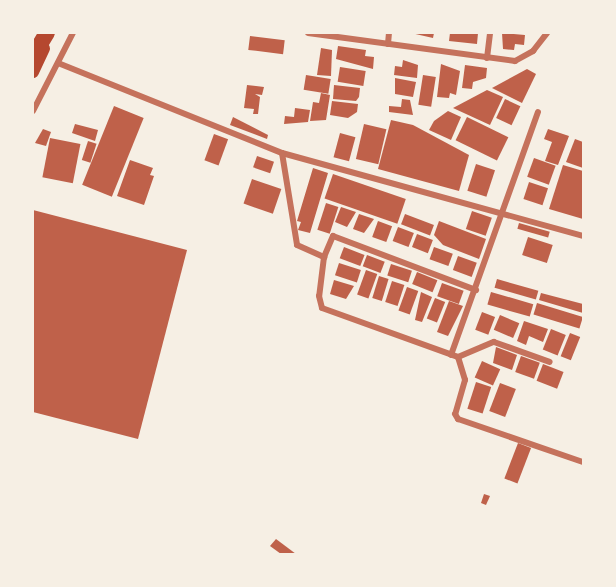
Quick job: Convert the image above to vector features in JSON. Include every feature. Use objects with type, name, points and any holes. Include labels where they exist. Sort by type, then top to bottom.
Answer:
[{"type":"highway","points":[[36,54],[49,33]]},
{"type":"main road","points":[[33,72],[36,54]]},
{"type":"street","points":[[33,111],[74,33]]},
{"type":"street","points":[[308,33],[514,61],[533,51],[548,33]]},
{"type":"street","points":[[388,44],[390,33]]},
{"type":"street","points":[[488,58],[490,33]]},
{"type":"street","points":[[58,63],[282,153],[501,216],[583,236]]},
{"type":"street","points":[[538,112],[455,356],[465,380],[455,414],[458,419],[583,462]]},
{"type":"street","points":[[282,153],[297,245],[324,257]]},
{"type":"street","points":[[476,290],[333,236],[324,257],[319,296],[322,308],[455,356],[494,342],[550,362]]},
{"type":"building","points":[[411,33],[434,33],[433,38]]},
{"type":"building","points":[[450,33],[478,33],[477,44],[449,41]]},
{"type":"building","points":[[502,33],[525,35],[524,45],[515,44],[514,50],[503,49]]},
{"type":"building","points":[[250,36],[285,40],[283,54],[248,50]]},
{"type":"building","points":[[338,46],[366,50],[365,56],[374,57],[373,69],[336,59]]},
{"type":"building","points":[[321,48],[332,50],[331,76],[317,75]]},
{"type":"building","points":[[403,60],[418,65],[417,78],[394,75],[395,66],[402,67]]},
{"type":"building","points":[[441,64],[460,71],[456,95],[450,93],[449,98],[437,97]]},
{"type":"building","points":[[465,65],[487,68],[486,78],[473,82],[472,89],[462,88]]},
{"type":"building","points":[[340,67],[366,71],[363,86],[338,82]]},
{"type":"building","points":[[527,69],[536,74],[522,103],[492,88]]},
{"type":"building","points":[[306,75],[331,79],[328,94],[304,90]]},
{"type":"building","points":[[423,75],[436,77],[431,107],[418,105]]},
{"type":"building","points":[[395,78],[416,82],[413,97],[395,94]]},
{"type":"building","points":[[247,85],[264,87],[262,95],[255,94],[260,97],[258,114],[253,114],[254,109],[244,108]]},
{"type":"building","points":[[334,85],[360,88],[359,97],[356,101],[333,99]]},
{"type":"building","points":[[487,90],[503,97],[490,125],[453,108]]},
{"type":"building","points":[[321,93],[330,95],[326,120],[310,121],[313,102],[319,103]]},
{"type":"building","points":[[402,99],[410,100],[413,115],[389,112],[389,106],[401,107]]},
{"type":"building","points":[[505,99],[520,106],[512,125],[496,118]]},
{"type":"building","points":[[332,101],[358,104],[357,112],[348,118],[330,115]]},
{"type":"building","points":[[114,106],[144,118],[112,197],[82,185]]},
{"type":"building","points":[[295,108],[310,110],[308,122],[284,124],[285,116],[294,117]]},
{"type":"building","points":[[448,111],[461,117],[451,140],[429,130],[434,121]]},
{"type":"building","points":[[233,117],[268,135],[267,139],[230,125]]},
{"type":"building","points":[[467,117],[508,137],[497,161],[456,140]]},
{"type":"building","points":[[391,120],[413,125],[469,155],[459,191],[378,169]]},
{"type":"building","points":[[75,124],[98,130],[95,141],[72,133]]},
{"type":"building","points":[[364,124],[386,129],[378,164],[356,159]]},
{"type":"building","points":[[43,129],[51,132],[46,146],[35,143]]},
{"type":"building","points":[[548,129],[569,136],[558,165],[545,161],[552,142],[544,139]]},
{"type":"building","points":[[340,133],[355,137],[349,161],[334,157]]},
{"type":"building","points":[[214,134],[228,139],[219,165],[204,160]]},
{"type":"building","points":[[50,138],[80,144],[73,183],[42,177]]},
{"type":"building","points":[[575,139],[583,142],[583,168],[566,162]]},
{"type":"building","points":[[88,141],[97,144],[90,163],[82,160]]},
{"type":"building","points":[[257,156],[274,162],[270,173],[253,167]]},
{"type":"building","points":[[534,158],[556,166],[549,185],[527,177]]},
{"type":"building","points":[[130,160],[153,168],[150,175],[154,176],[144,205],[117,196]]},
{"type":"building","points":[[476,164],[495,170],[486,197],[467,191]]},
{"type":"building","points":[[563,165],[583,171],[583,219],[549,209]]},
{"type":"building","points":[[313,168],[328,173],[310,233],[298,230],[301,222],[297,221]]},
{"type":"building","points":[[333,174],[406,199],[397,224],[325,199]]},
{"type":"building","points":[[252,179],[281,189],[273,214],[244,204]]},
{"type":"building","points":[[529,182],[548,188],[542,205],[523,199]]},
{"type":"building","points":[[326,203],[338,207],[330,234],[317,230]]},
{"type":"building","points":[[341,207],[356,212],[347,227],[335,222]]},
{"type":"building","points":[[33,210],[187,250],[138,439],[33,412]]},
{"type":"building","points":[[472,211],[492,218],[486,236],[466,229]]},
{"type":"building","points":[[359,214],[374,219],[364,233],[353,229]]},
{"type":"building","points":[[405,214],[434,225],[430,235],[401,224]]},
{"type":"building","points":[[378,221],[392,226],[386,242],[372,237]]},
{"type":"building","points":[[439,221],[486,239],[479,259],[443,245],[434,235]]},
{"type":"building","points":[[519,223],[550,232],[548,238],[517,229]]},
{"type":"building","points":[[398,227],[414,233],[408,247],[393,241]]},
{"type":"building","points":[[417,234],[433,240],[428,253],[412,247]]},
{"type":"building","points":[[528,237],[553,245],[547,263],[522,255]]},
{"type":"building","points":[[344,247],[365,255],[360,266],[340,258]]},
{"type":"building","points":[[434,247],[453,254],[448,266],[430,259]]},
{"type":"building","points":[[367,255],[385,262],[380,273],[363,266]]},
{"type":"building","points":[[458,256],[477,263],[472,277],[453,270]]},
{"type":"building","points":[[339,263],[361,270],[357,282],[335,275]]},
{"type":"building","points":[[391,264],[412,271],[408,282],[387,275]]},
{"type":"building","points":[[366,270],[377,274],[368,299],[357,294]]},
{"type":"building","points":[[417,272],[437,280],[433,292],[412,284]]},
{"type":"building","points":[[379,276],[389,279],[382,301],[372,298]]},
{"type":"building","points":[[497,279],[538,291],[536,300],[495,288]]},
{"type":"building","points":[[334,280],[354,286],[346,299],[330,294]]},
{"type":"building","points":[[392,281],[404,285],[398,306],[385,302]]},
{"type":"building","points":[[442,283],[464,291],[459,304],[437,296]]},
{"type":"building","points":[[407,287],[418,291],[410,315],[398,310]]},
{"type":"building","points":[[421,292],[432,297],[422,322],[415,320]]},
{"type":"building","points":[[491,292],[533,304],[530,317],[487,304]]},
{"type":"building","points":[[541,293],[583,304],[583,313],[539,300]]},
{"type":"building","points":[[435,298],[445,302],[437,323],[427,318]]},
{"type":"building","points":[[449,301],[463,306],[448,336],[437,332]]},
{"type":"building","points":[[537,303],[583,317],[579,329],[533,314]]},
{"type":"building","points":[[482,312],[495,317],[488,335],[475,330]]},
{"type":"building","points":[[500,315],[519,323],[513,338],[494,330]]},
{"type":"building","points":[[524,321],[548,329],[543,342],[529,336],[526,345],[517,341]]},
{"type":"building","points":[[551,329],[566,335],[558,355],[543,349]]},
{"type":"building","points":[[570,333],[580,337],[571,360],[561,356]]},
{"type":"building","points":[[496,347],[517,355],[512,370],[493,363]]},
{"type":"building","points":[[521,356],[540,363],[534,379],[515,372]]},
{"type":"building","points":[[482,361],[500,369],[493,386],[475,377]]},
{"type":"building","points":[[543,364],[564,372],[557,389],[537,381]]},
{"type":"building","points":[[476,382],[491,387],[483,414],[467,409]]},
{"type":"building","points":[[500,383],[516,389],[505,417],[489,411]]},
{"type":"building","points":[[518,443],[531,448],[517,483],[504,478]]},
{"type":"building","points":[[484,494],[490,496],[486,505],[481,503]]},
{"type":"building","points":[[276,539],[296,554],[281,554],[270,546]]}]
